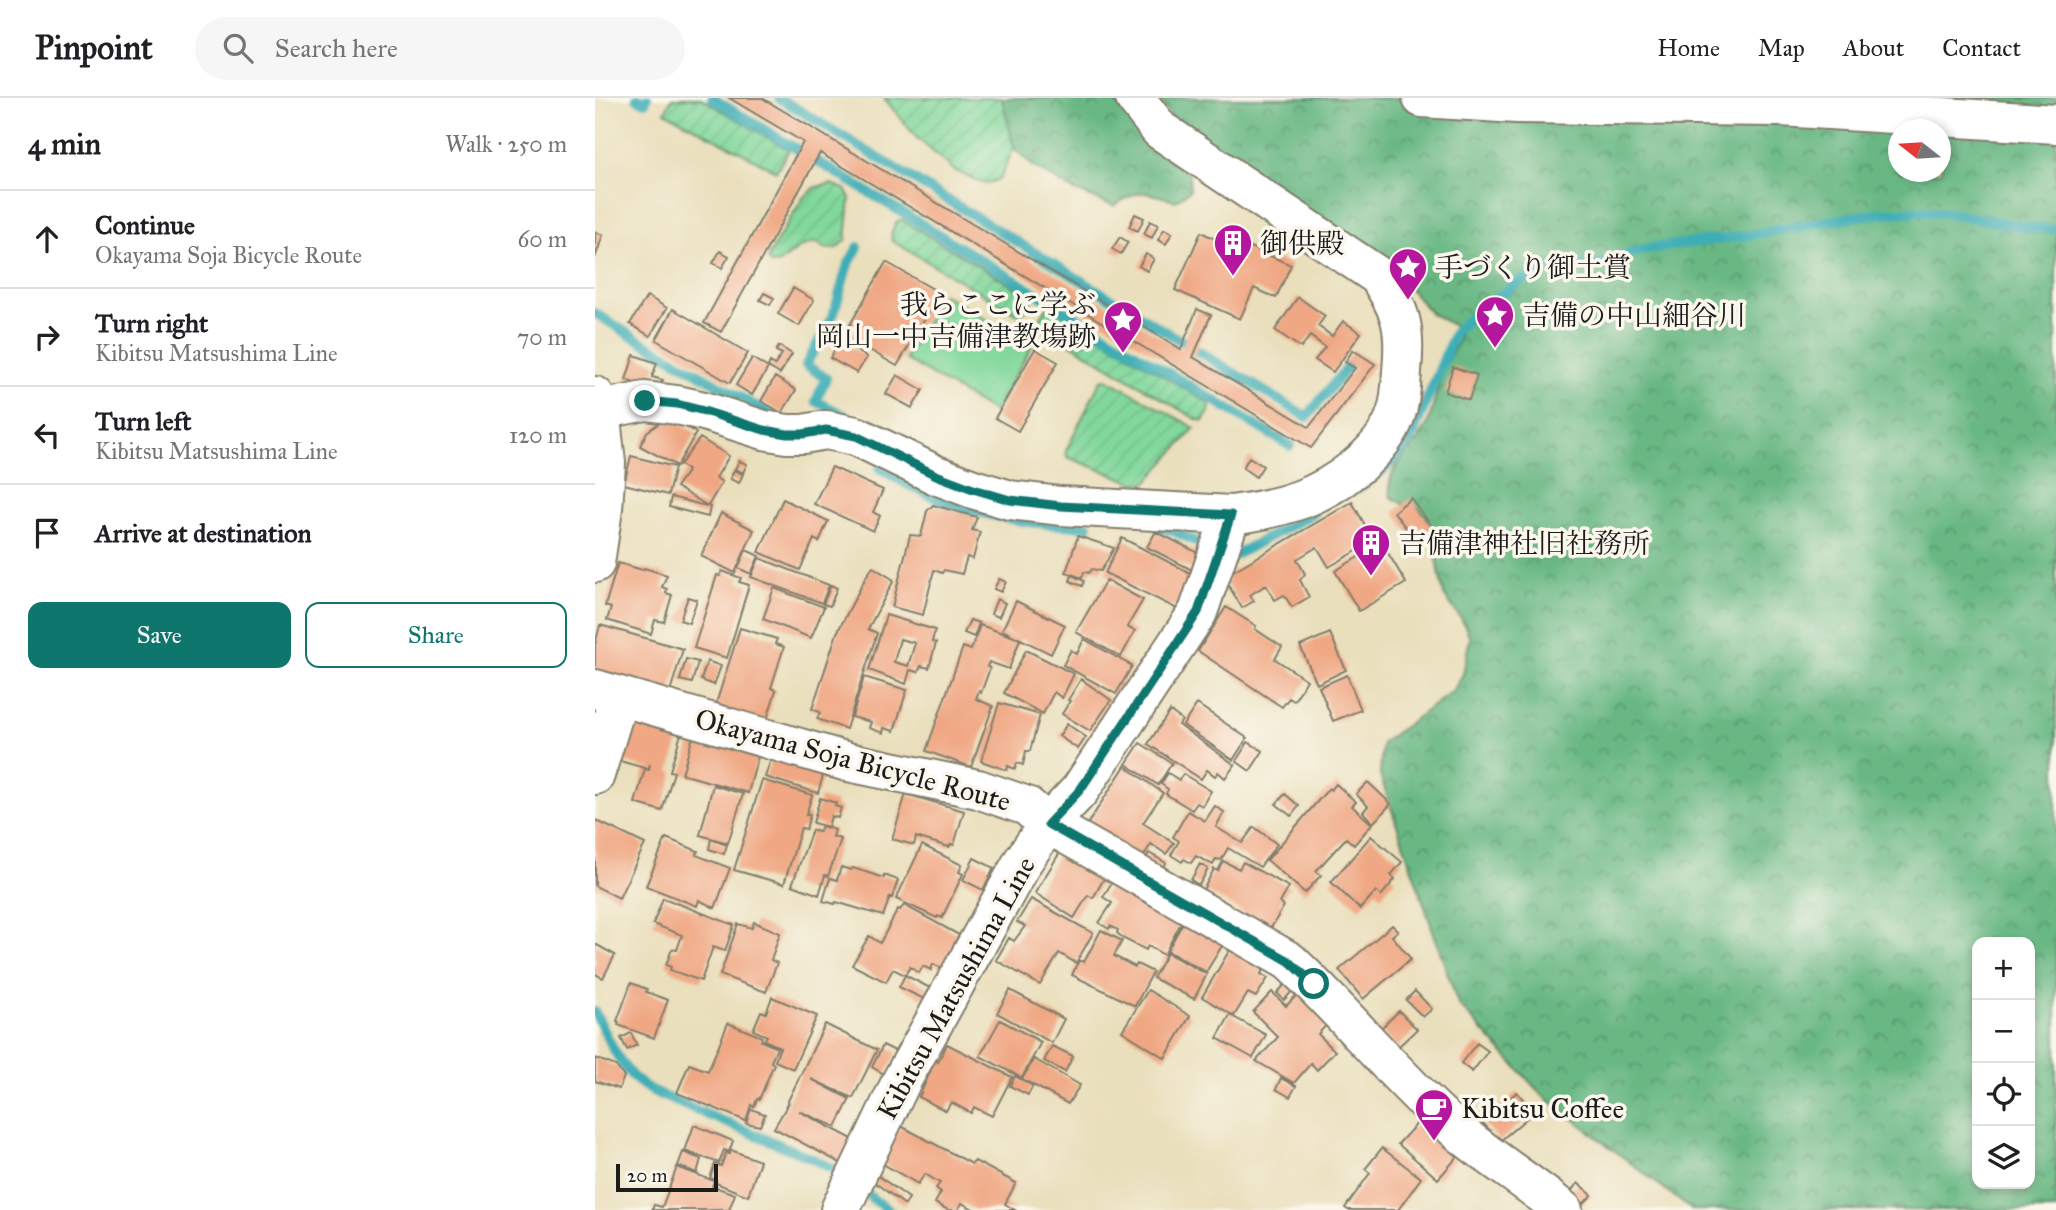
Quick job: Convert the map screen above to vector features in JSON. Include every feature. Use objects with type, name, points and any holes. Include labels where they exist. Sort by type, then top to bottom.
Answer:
[{"type":"main road","points":[[595,563],[606,463],[598,403],[645,401],[677,404],[764,430],[803,434],[826,430],[856,436],[936,475],[973,489],[1010,500],[1061,506],[1231,515],[1275,507],[1310,495],[1357,467],[1383,439],[1396,416],[1401,396],[1403,327],[1392,298],[1378,276],[1160,130],[1135,98]]},
{"type":"main road","points":[[1422,98],[1517,104],[1781,107],[2056,124]]},
{"type":"main road","name":"Kibitsu Matsushima Line","points":[[840,1210],[902,1080],[1023,861],[1048,824],[1080,790],[1198,612],[1231,515]]},
{"type":"main road","points":[[595,775],[607,693]]},
{"type":"main road","name":"Okayama Soja Bicycle Route","points":[[607,693],[848,762],[978,789],[1027,806],[1048,824],[1289,961],[1458,1132],[1563,1210]]},
{"type":"green space","points":[[672,98],[701,98],[789,150],[776,171],[665,112]]},
{"type":"green space","points":[[884,98],[1002,98],[1014,148],[1000,179],[985,184],[955,171],[917,138]]},
{"type":"green space","points":[[1002,98],[1111,98],[1136,122],[1162,154],[1189,173],[1190,190],[1176,201],[1143,193],[1131,196],[1114,206],[1073,190],[1033,166],[1014,148]]},
{"type":"green space","points":[[1156,98],[2056,98],[2056,1210],[1692,1210],[1542,1095],[1458,1004],[1380,775],[1382,743],[1453,691],[1463,674],[1470,637],[1462,620],[1444,595],[1427,517],[1419,508],[1403,504],[1391,497],[1390,486],[1395,468],[1426,427],[1460,329],[1430,313],[1394,269],[1182,128]]},
{"type":"green space","points":[[831,184],[845,189],[850,198],[846,240],[835,249],[824,248],[816,242],[802,246],[779,263],[771,264],[768,260],[769,254],[803,198],[816,187]]},
{"type":"green space","points":[[902,220],[1029,296],[1031,303],[1019,315],[892,241],[891,233],[897,221]]},
{"type":"green space","points":[[943,294],[1032,346],[994,412],[905,359]]},
{"type":"green space","points":[[1050,307],[1210,404],[1209,412],[1203,421],[1041,326],[1039,321],[1045,309]]},
{"type":"green space","points":[[1107,379],[1195,428],[1146,483],[1137,484],[1067,457],[1066,451],[1101,380]]},
{"type":"building","points":[[729,98],[762,98],[1181,349],[1197,309],[1211,315],[1193,357],[1309,427],[1355,368],[1345,362],[1353,350],[1375,364],[1311,448],[820,153],[721,332],[704,323],[803,142]]},
{"type":"building","points":[[1135,214],[1144,218],[1138,231],[1129,227]]},
{"type":"building","points":[[1150,221],[1158,225],[1152,238],[1144,234]]},
{"type":"building","points":[[1164,229],[1172,233],[1166,244],[1158,240]]},
{"type":"building","points":[[595,232],[603,235],[595,258]]},
{"type":"building","name":"御供殿","points":[[1201,232],[1215,239],[1218,233],[1291,265],[1276,298],[1254,288],[1240,319],[1175,290]]},
{"type":"building","points":[[1120,237],[1128,242],[1121,254],[1112,249]]},
{"type":"building","points":[[720,251],[729,256],[722,268],[713,263]]},
{"type":"building","points":[[1146,254],[1154,259],[1147,271],[1139,266]]},
{"type":"building","points":[[886,262],[940,293],[897,366],[844,335]]},
{"type":"building","points":[[793,288],[814,300],[799,326],[778,314]]},
{"type":"building","points":[[764,293],[774,298],[770,305],[760,300]]},
{"type":"building","points":[[647,296],[667,308],[650,336],[630,324]]},
{"type":"building","points":[[1298,297],[1325,316],[1318,326],[1332,336],[1343,321],[1361,333],[1333,372],[1315,360],[1325,347],[1310,336],[1301,348],[1275,330]]},
{"type":"building","points":[[673,309],[748,353],[730,383],[656,340]]},
{"type":"building","points":[[840,341],[867,357],[857,373],[830,358]]},
{"type":"building","points":[[779,346],[792,354],[780,374],[768,367],[770,362],[775,365],[782,354],[776,351]]},
{"type":"building","points":[[1035,349],[1058,362],[1018,431],[995,418]]},
{"type":"building","points":[[634,355],[657,363],[652,377],[663,380],[659,392],[626,380]]},
{"type":"building","points":[[752,358],[768,368],[752,395],[736,385]]},
{"type":"building","points":[[1453,367],[1477,375],[1469,400],[1445,392]]},
{"type":"building","points":[[897,375],[923,390],[912,408],[886,394]]},
{"type":"building","points":[[775,377],[796,390],[782,413],[761,401]]},
{"type":"building","points":[[663,420],[671,424],[674,420],[696,433],[677,466],[640,446],[647,432]]},
{"type":"building","points":[[700,438],[729,456],[716,478],[722,482],[708,506],[676,487],[688,470],[680,465]]},
{"type":"building","points":[[631,456],[675,467],[668,495],[624,484]]},
{"type":"building","points":[[1249,457],[1263,466],[1256,477],[1243,468]]},
{"type":"building","points":[[739,461],[747,464],[743,473],[735,469]]},
{"type":"building","points":[[832,467],[883,490],[873,512],[880,516],[873,531],[814,504]]},
{"type":"building","points":[[734,470],[743,474],[739,483],[730,479]]},
{"type":"building","points":[[671,497],[710,507],[708,517],[669,507]]},
{"type":"building","points":[[1411,498],[1437,534],[1420,547],[1394,512]]},
{"type":"building","points":[[783,499],[828,521],[819,542],[814,539],[800,570],[759,552]]},
{"type":"building","points":[[1352,502],[1374,541],[1329,567],[1317,547],[1297,559],[1305,574],[1300,580],[1309,597],[1292,607],[1284,595],[1275,600],[1266,585],[1250,595],[1254,601],[1242,608],[1227,583],[1228,574]]},
{"type":"building","points":[[933,505],[977,517],[972,530],[980,532],[973,559],[967,557],[962,574],[934,570],[923,615],[892,607],[910,535],[921,536],[927,511]]},
{"type":"building","points":[[721,513],[754,530],[735,573],[701,556]]},
{"type":"building","points":[[1155,533],[1204,556],[1196,572],[1147,547]]},
{"type":"building","points":[[1078,536],[1114,548],[1101,571],[1092,569],[1089,573],[1084,572],[1082,578],[1066,572]]},
{"type":"building","points":[[1122,538],[1196,576],[1179,610],[1105,573]]},
{"type":"building","name":"吉備津神社旧社務所","points":[[1382,543],[1406,583],[1359,611],[1335,571]]},
{"type":"building","points":[[746,550],[759,556],[751,574],[738,568]]},
{"type":"building","points":[[759,558],[829,585],[822,603],[751,577]]},
{"type":"building","points":[[618,563],[667,575],[662,587],[667,589],[666,593],[672,595],[664,622],[655,620],[651,634],[607,620],[611,608],[605,606]]},
{"type":"building","points":[[873,567],[894,580],[868,629],[877,633],[846,729],[817,719],[820,712],[812,709],[837,633]]},
{"type":"building","points":[[722,571],[741,578],[739,582],[749,585],[727,658],[694,648],[717,575],[720,576]]},
{"type":"building","points":[[1072,575],[1084,581],[1082,586],[1070,581]]},
{"type":"building","points":[[999,579],[1006,582],[1001,592],[994,589]]},
{"type":"building","points":[[1106,580],[1143,600],[1127,627],[1135,631],[1121,657],[1076,632]]},
{"type":"building","points":[[831,585],[837,588],[830,606],[823,604]]},
{"type":"building","points":[[774,588],[824,607],[811,638],[763,619]]},
{"type":"building","points":[[688,597],[697,600],[689,623],[680,620]]},
{"type":"building","points":[[997,599],[1005,603],[999,617],[991,614]]},
{"type":"building","points":[[1016,601],[1065,625],[1051,654],[1002,630]]},
{"type":"building","points":[[1226,607],[1282,647],[1275,659],[1307,680],[1294,701],[1289,698],[1282,707],[1198,651]]},
{"type":"building","points":[[886,615],[935,630],[932,642],[936,643],[929,668],[921,666],[918,672],[910,670],[906,684],[869,670]],"holes":[[[900,639],[915,643],[908,666],[894,662]]]},
{"type":"building","points":[[970,620],[979,623],[974,637],[964,633]]},
{"type":"building","points":[[600,625],[683,649],[669,695],[595,675],[595,645]]},
{"type":"building","points":[[980,625],[1020,639],[1009,669],[989,662],[987,667],[990,668],[976,699],[993,706],[971,767],[926,751],[963,647],[971,650]]},
{"type":"building","points":[[740,628],[777,639],[775,644],[784,647],[771,688],[776,690],[765,726],[714,710]]},
{"type":"building","points":[[1330,633],[1346,670],[1317,684],[1300,646]]},
{"type":"building","points":[[1084,639],[1132,666],[1116,694],[1063,665],[1071,650],[1077,654]]},
{"type":"building","points":[[1026,650],[1074,674],[1062,698],[1054,692],[1043,714],[1004,693]]},
{"type":"building","points":[[686,659],[698,662],[692,683],[680,680]]},
{"type":"building","points":[[707,661],[721,666],[714,685],[701,680]]},
{"type":"building","points":[[1347,675],[1361,710],[1333,721],[1319,687]]},
{"type":"building","points":[[864,677],[907,690],[894,731],[884,728],[883,733],[869,728],[871,722],[852,717]]},
{"type":"building","points":[[1081,679],[1111,700],[1090,731],[1062,714]]},
{"type":"building","points":[[999,703],[1040,715],[1030,751],[1026,751],[1023,765],[1017,763],[1015,769],[1008,766],[1007,770],[981,761]]},
{"type":"building","points":[[1197,704],[1247,738],[1233,760],[1183,725]]},
{"type":"building","points":[[629,711],[683,727],[670,771],[674,772],[662,811],[635,803],[645,769],[649,770],[650,764],[648,769],[620,761],[621,755],[617,754]]},
{"type":"building","points":[[1170,711],[1182,720],[1179,725],[1235,765],[1225,778],[1218,772],[1215,776],[1207,770],[1201,779],[1148,744]]},
{"type":"building","points":[[1067,724],[1086,737],[1078,749],[1059,736]]},
{"type":"building","points":[[694,733],[759,753],[748,793],[682,774]]},
{"type":"building","points":[[1248,742],[1263,751],[1250,771],[1236,761]]},
{"type":"building","points":[[1140,743],[1172,763],[1158,785],[1126,764]]},
{"type":"building","points":[[772,756],[824,772],[818,793],[765,777]]},
{"type":"building","points":[[1125,766],[1163,793],[1143,823],[1174,843],[1166,854],[1151,844],[1142,859],[1085,828]]},
{"type":"building","points":[[1168,773],[1179,780],[1183,774],[1211,791],[1202,806],[1197,803],[1192,810],[1166,794],[1168,789],[1161,784]]},
{"type":"building","points":[[762,780],[812,795],[806,815],[810,815],[806,829],[801,828],[784,884],[734,870]]},
{"type":"building","points":[[1368,782],[1391,804],[1373,823],[1363,812],[1368,806],[1356,794]]},
{"type":"building","points":[[1336,784],[1356,802],[1352,806],[1372,824],[1354,845],[1346,838],[1316,871],[1321,875],[1305,893],[1267,860],[1329,788],[1331,790]]},
{"type":"building","points":[[713,785],[743,794],[728,843],[700,835]]},
{"type":"building","points":[[906,794],[964,811],[954,845],[949,847],[916,837],[914,845],[892,839]]},
{"type":"building","points":[[1285,794],[1299,806],[1291,816],[1276,804]]},
{"type":"building","points":[[820,798],[836,803],[835,806],[841,808],[838,818],[831,816],[828,827],[813,823]]},
{"type":"building","points":[[1215,806],[1224,812],[1216,827],[1242,843],[1254,827],[1277,844],[1260,867],[1228,848],[1221,860],[1216,859],[1213,865],[1196,856],[1191,863],[1184,859],[1182,862],[1171,855],[1179,841],[1173,837],[1188,811],[1205,821]]},
{"type":"building","points":[[595,820],[645,844],[619,898],[595,886]]},
{"type":"building","points":[[822,826],[835,830],[833,837],[841,839],[819,895],[792,885],[812,830],[819,832]]},
{"type":"building","points":[[1371,836],[1402,862],[1391,875],[1395,879],[1381,896],[1376,891],[1360,909],[1331,882]]},
{"type":"building","points":[[666,838],[698,851],[696,855],[730,868],[715,908],[699,900],[697,906],[646,886]]},
{"type":"building","points":[[711,839],[727,845],[724,854],[709,849]]},
{"type":"building","points":[[922,845],[962,865],[959,872],[963,874],[942,918],[896,899]]},
{"type":"building","points":[[1062,849],[1106,875],[1093,898],[1088,895],[1074,918],[1035,893]]},
{"type":"building","points":[[1149,853],[1166,863],[1161,873],[1144,862]]},
{"type":"building","points":[[974,858],[994,868],[983,890],[963,880]]},
{"type":"building","points":[[1223,861],[1239,869],[1243,862],[1289,887],[1280,903],[1284,906],[1271,928],[1203,890],[1214,869],[1218,871]]},
{"type":"building","points":[[1200,864],[1208,869],[1199,885],[1191,880]]},
{"type":"building","points":[[841,867],[898,880],[883,916],[836,902],[823,901],[830,878],[837,880]]},
{"type":"building","points":[[1115,877],[1184,917],[1164,955],[1148,946],[1146,950],[1124,939],[1117,933],[1118,930],[1110,926],[1109,929],[1099,923],[1112,903],[1103,897]]},
{"type":"building","points":[[663,898],[734,925],[725,951],[713,947],[701,981],[670,970],[671,967],[666,965],[672,949],[677,950],[682,935],[653,924]]},
{"type":"building","points":[[1031,899],[1093,933],[1076,963],[1059,953],[1040,985],[996,960],[1009,938],[1014,941],[1025,926],[1017,922]]},
{"type":"building","points":[[904,905],[959,935],[942,968],[933,964],[931,970],[923,966],[919,973],[910,967],[905,975],[893,969],[886,982],[852,965],[869,936],[880,943],[898,909]]},
{"type":"building","points":[[1185,919],[1225,941],[1206,972],[1167,951]]},
{"type":"building","points":[[754,922],[780,933],[771,960],[777,963],[766,992],[720,975],[738,924],[752,928]]},
{"type":"building","points":[[1392,925],[1398,931],[1392,936],[1411,959],[1363,999],[1339,970]]},
{"type":"building","points":[[1101,930],[1122,941],[1114,956],[1135,967],[1137,964],[1153,972],[1135,1006],[1072,975],[1079,960],[1084,962]]},
{"type":"building","points":[[595,944],[615,955],[603,978],[595,974]]},
{"type":"building","points":[[1232,946],[1266,964],[1261,974],[1268,978],[1256,997],[1248,993],[1234,1016],[1202,997]]},
{"type":"building","points":[[1167,953],[1207,974],[1194,999],[1153,978]]},
{"type":"building","points":[[905,975],[930,988],[924,999],[899,987]]},
{"type":"building","points":[[1289,980],[1296,987],[1284,1000],[1277,993]]},
{"type":"building","points":[[631,983],[668,1000],[654,1038],[618,1025],[617,1021]]},
{"type":"building","points":[[1010,990],[1064,1019],[1052,1043],[997,1013]]},
{"type":"building","points":[[1148,990],[1190,1016],[1165,1058],[1122,1031]]},
{"type":"building","points":[[1415,991],[1432,1009],[1423,1017],[1406,1000]]},
{"type":"building","points":[[1272,992],[1286,1006],[1300,992],[1330,1021],[1318,1034],[1335,1051],[1317,1070],[1311,1063],[1294,1083],[1256,1061],[1278,1037],[1253,1012]]},
{"type":"building","points":[[772,997],[817,1016],[793,1069],[775,1061],[780,1047],[764,1040],[767,1036],[753,1030],[761,1011],[766,1013]]},
{"type":"building","points":[[1399,1011],[1417,1029],[1397,1048],[1379,1030]]},
{"type":"building","points":[[1230,1015],[1266,1035],[1253,1058],[1217,1038]]},
{"type":"building","points":[[1000,1020],[1041,1042],[1022,1078],[980,1056]]},
{"type":"building","points":[[728,1023],[762,1037],[761,1041],[777,1048],[771,1062],[774,1064],[759,1100],[757,1099],[754,1107],[751,1105],[746,1121],[677,1093],[689,1064],[708,1071]]},
{"type":"building","points":[[825,1024],[877,1050],[853,1098],[811,1079],[850,1099],[836,1127],[799,1111],[856,1141],[844,1165],[774,1128]]},
{"type":"building","points":[[631,1033],[637,1045],[627,1050],[621,1038]]},
{"type":"building","points":[[1477,1043],[1488,1051],[1472,1072],[1461,1063]]},
{"type":"building","points":[[947,1044],[1012,1077],[992,1116],[974,1107],[971,1113],[951,1102],[946,1111],[919,1097],[935,1060],[938,1062]]},
{"type":"building","points":[[883,1045],[897,1052],[886,1075],[872,1067]]},
{"type":"building","points":[[1052,1046],[1073,1056],[1065,1072],[1044,1061]]},
{"type":"building","points":[[595,1058],[616,1066],[624,1077],[619,1089],[595,1081]]},
{"type":"building","points":[[1034,1059],[1080,1085],[1068,1104],[1022,1079]]},
{"type":"building","points":[[1015,1076],[1033,1086],[1028,1095],[1010,1086]]},
{"type":"building","points":[[1281,1078],[1296,1086],[1290,1097],[1276,1089]]},
{"type":"building","points":[[1517,1092],[1534,1112],[1500,1141],[1482,1122]]},
{"type":"building","points":[[751,1109],[765,1114],[760,1126],[746,1123]]},
{"type":"building","points":[[1421,1119],[1460,1154],[1438,1179],[1398,1144]]},
{"type":"building","points":[[694,1125],[733,1141],[729,1152],[724,1150],[719,1163],[685,1151]]},
{"type":"building","points":[[901,1126],[972,1164],[975,1161],[1016,1183],[1005,1204],[1015,1210],[975,1210],[962,1203],[958,1210],[948,1210],[935,1203],[941,1192],[936,1188],[940,1183],[925,1174],[918,1184],[883,1164]]},
{"type":"building","points":[[1382,1148],[1421,1178],[1398,1210],[1348,1210],[1345,1208],[1370,1173],[1365,1169]]},
{"type":"building","points":[[731,1150],[760,1161],[748,1196],[710,1178],[715,1164],[721,1166],[726,1153],[730,1154]]},
{"type":"building","points":[[683,1152],[701,1159],[697,1173],[678,1166]]},
{"type":"building","points":[[677,1167],[714,1181],[712,1186],[735,1194],[729,1210],[652,1210],[654,1205],[662,1207]]},
{"type":"building","points":[[873,1172],[909,1198],[905,1205],[869,1178]]},
{"type":"building","points":[[1578,1183],[1592,1195],[1583,1204],[1570,1192]]},
{"type":"waterway","points":[[637,98],[645,102],[647,98]]},
{"type":"waterway","points":[[712,98],[1290,446]]},
{"type":"waterway","points":[[779,98],[1307,417],[1349,365]]},
{"type":"waterway","points":[[1358,488],[1389,464],[1413,434],[1455,332],[1477,311],[1522,280],[1542,271],[1607,262],[1643,249],[1744,236],[1882,213],[1948,213],[2024,227],[2056,229]]},
{"type":"waterway","points":[[850,418],[816,401],[826,378],[806,365],[834,313],[847,267],[858,247]]},
{"type":"waterway","points":[[595,313],[772,415]]},
{"type":"waterway","points":[[880,469],[938,499],[980,512],[1044,524],[1088,526]]},
{"type":"waterway","points":[[1233,556],[1314,513]]},
{"type":"waterway","points":[[1160,528],[1171,530],[1206,546]]},
{"type":"waterway","points":[[595,1012],[621,1062],[645,1087],[841,1173]]},
{"type":"waterway","points":[[860,1187],[889,1210]]},
{"type":"place","name":"御供殿","points":[[1233,277]]},
{"type":"place","name":"手づくり御土賞","points":[[1408,301]]},
{"type":"place","name":"吉備の中山細谷川","points":[[1495,349]]},
{"type":"place","name":"我らここに学ぶ 岡山一中吉備津教塲跡","points":[[1123,354]]},
{"type":"place","name":"吉備津神社旧社務所","points":[[1371,577]]},
{"type":"place","name":"Kibitsu Coffee","points":[[1434,1142]]},
{"type":"route","points":[[645,401],[677,404],[764,430],[787,434],[826,430],[856,436],[936,475],[1010,500],[1061,506],[1231,515],[1198,612],[1080,790],[1048,824],[1289,961],[1314,984]]}]
